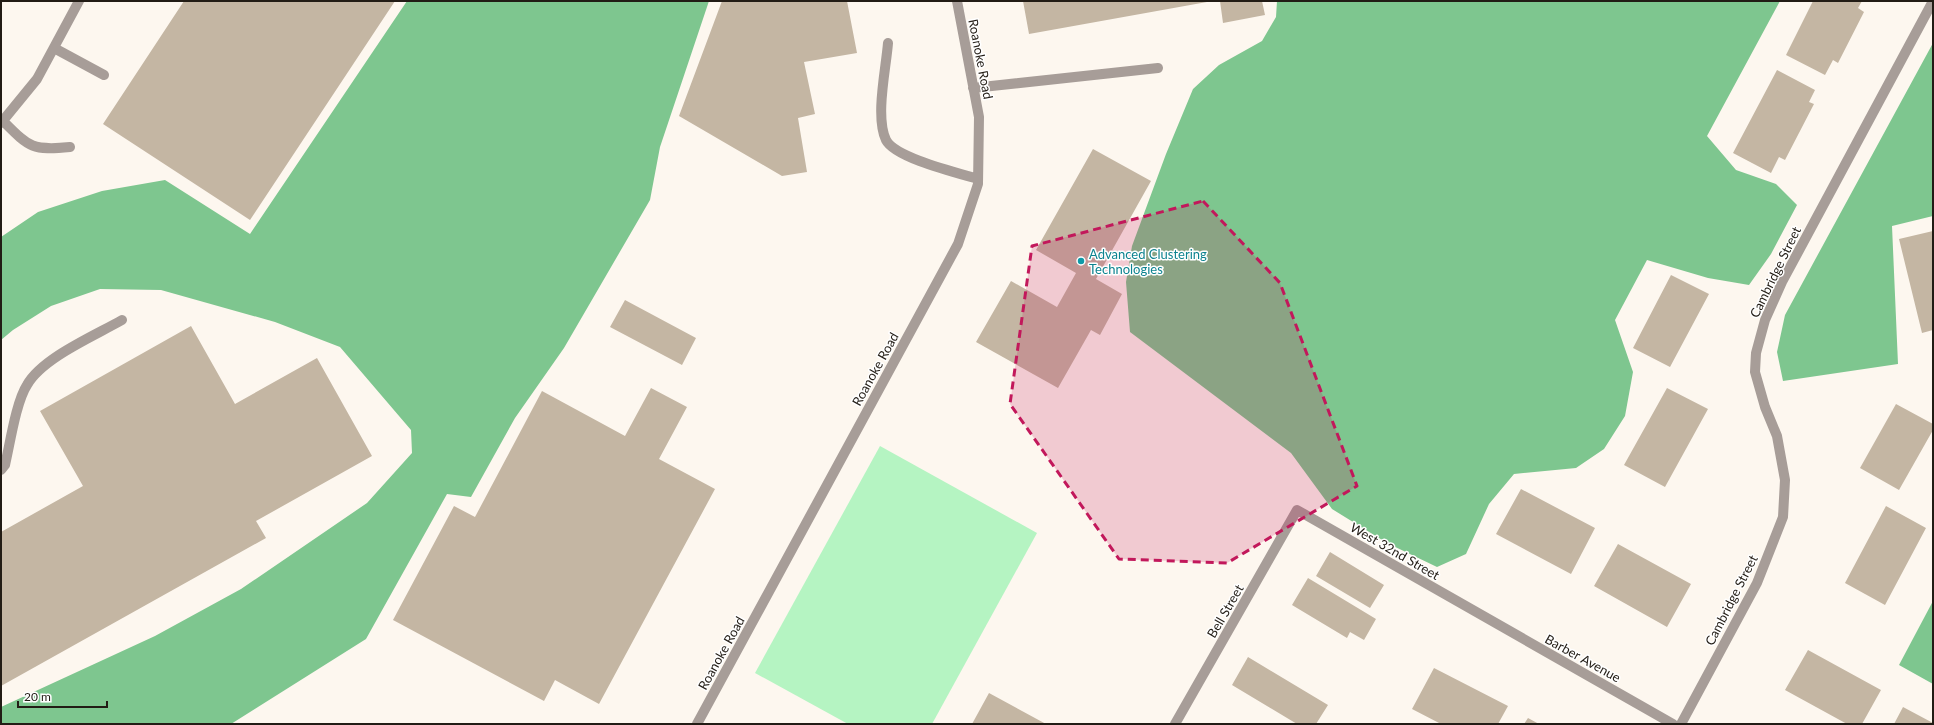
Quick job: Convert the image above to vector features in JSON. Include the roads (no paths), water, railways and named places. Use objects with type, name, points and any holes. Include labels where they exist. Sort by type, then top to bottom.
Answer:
[{"type":"street","points":[[70,147],[45,150],[25,142],[2,122],[37,79],[79,1]]},
{"type":"street","name":"Roanoke Road","points":[[697,724],[958,244],[978,184],[979,117],[957,1]]},
{"type":"street","name":"Cambridge Street","points":[[1681,724],[1757,583],[1783,517],[1785,480],[1777,436],[1765,407],[1756,372],[1756,353],[1765,320],[1782,282],[1933,1]]},
{"type":"street","points":[[888,43],[880,118],[887,141],[911,158],[978,179]]},
{"type":"street","points":[[54,48],[104,75]]},
{"type":"street","points":[[973,88],[1158,68]]},
{"type":"street","points":[[1,470],[5,465],[26,385],[43,365],[122,320]]},
{"type":"street","name":"West 32nd Street","points":[[1297,510],[1479,614]]},
{"type":"street","name":"Bell Street","points":[[1175,724],[1297,510]]},
{"type":"street","name":"Barber Avenue","points":[[1479,614],[1673,724]]},
{"type":"place","name":"Advanced Clustering Technologies","points":[[1081,261]]}]
